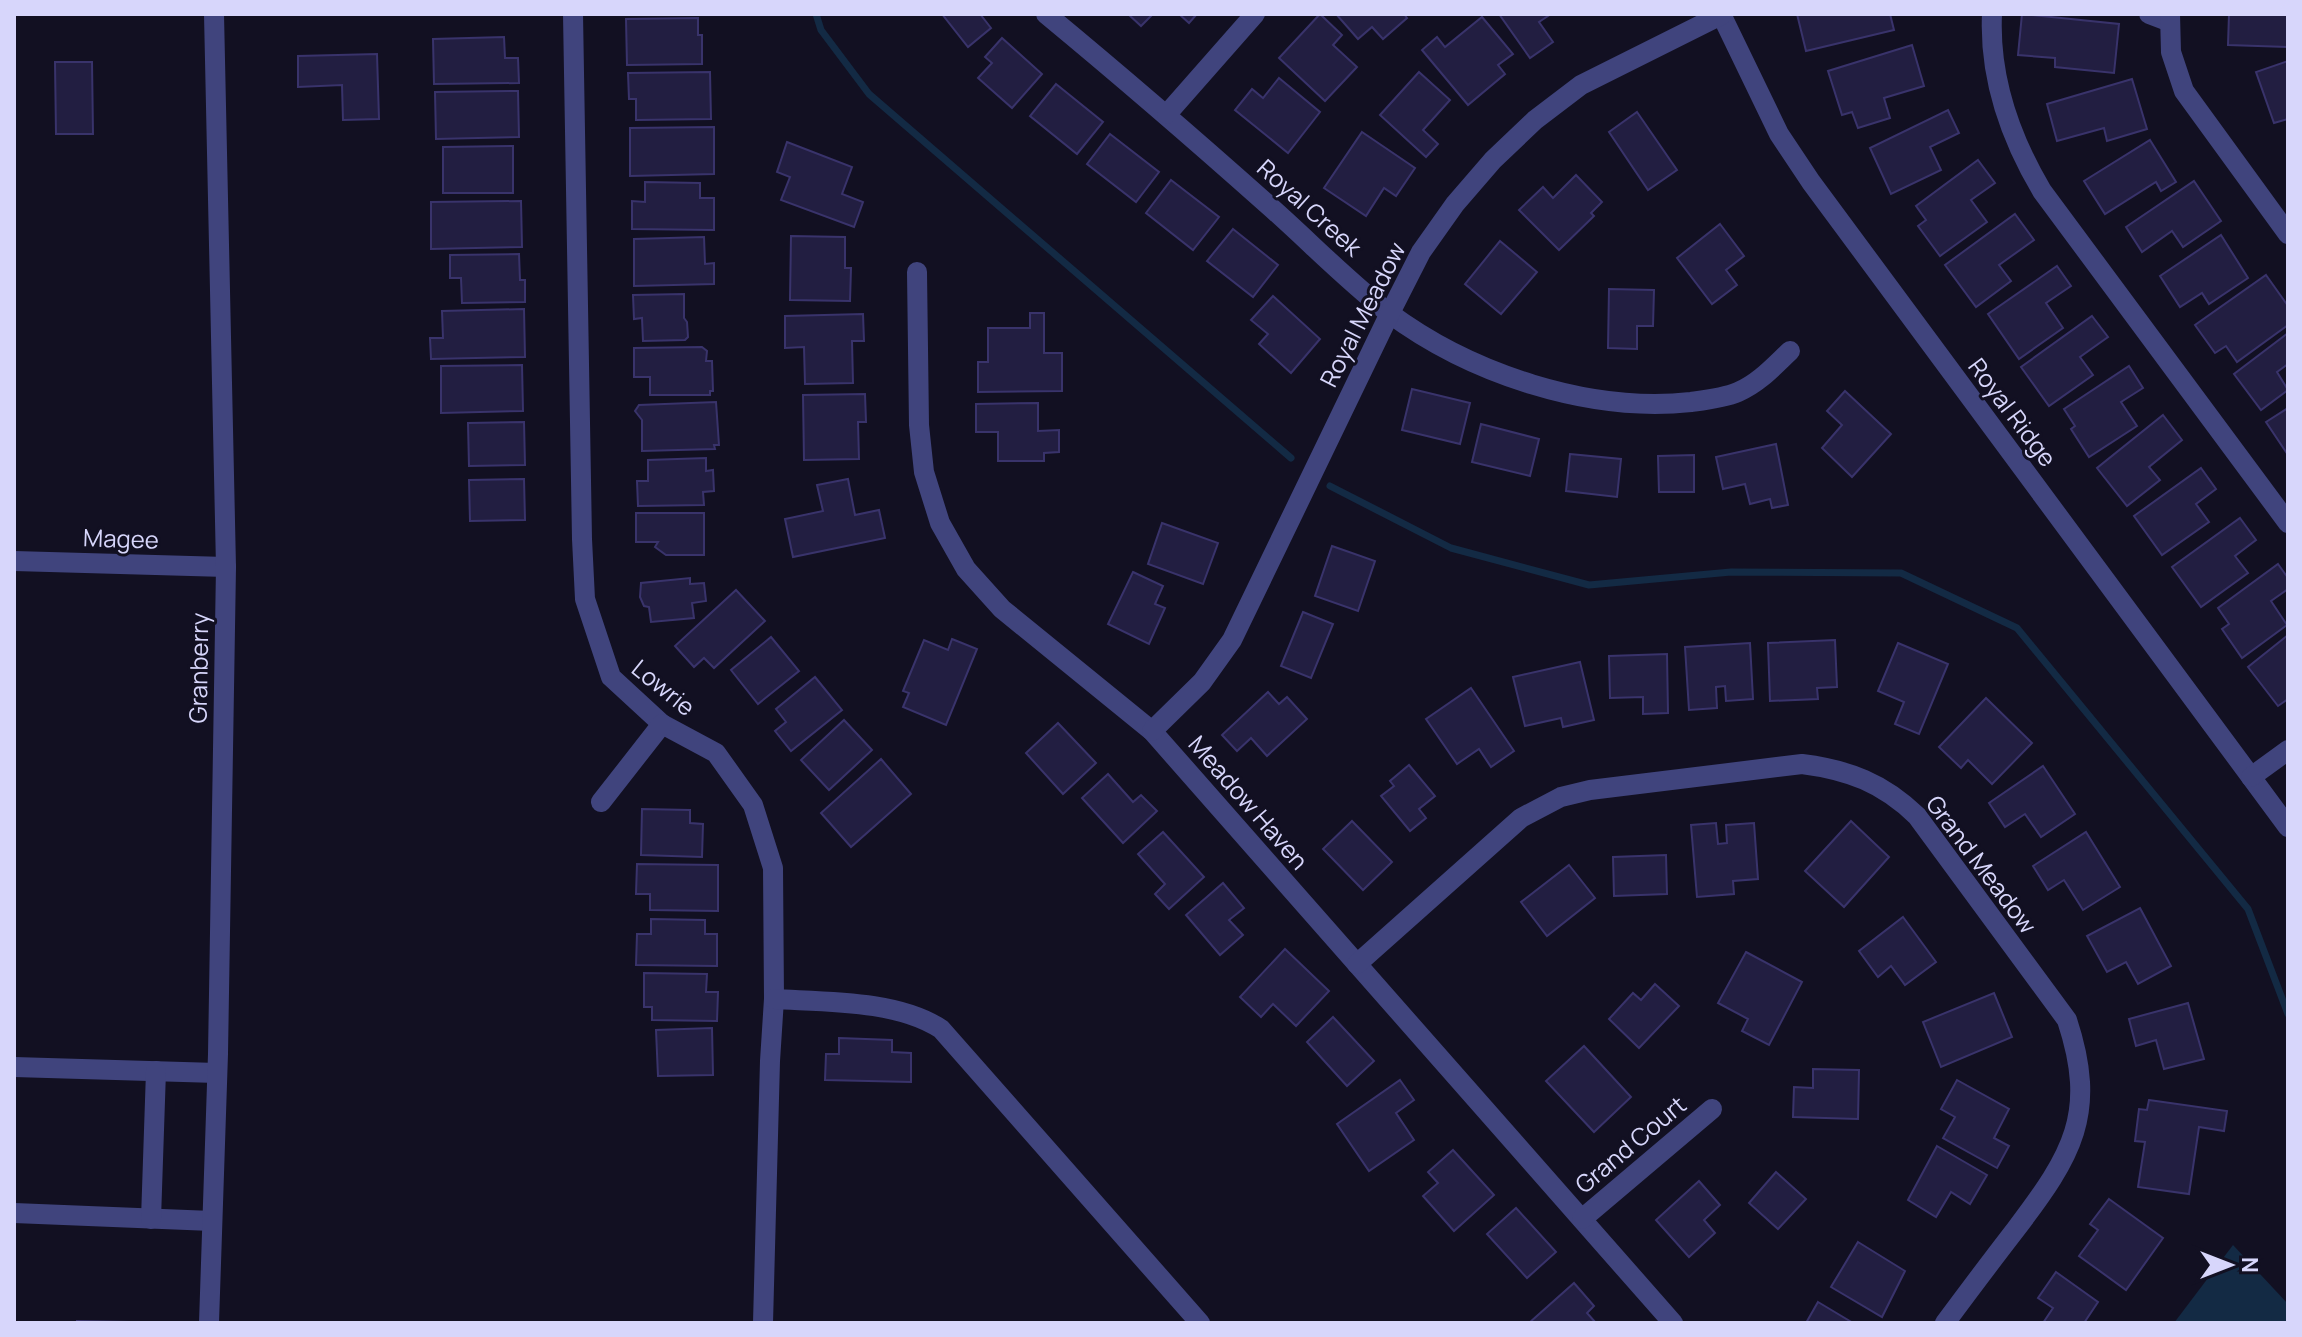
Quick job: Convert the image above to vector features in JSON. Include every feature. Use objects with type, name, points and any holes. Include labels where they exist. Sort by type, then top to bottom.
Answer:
[{"type":"street","name":"Granberry","points":[[209,1323],[226,567],[214,14]]},
{"type":"street","name":"Lowrie","points":[[573,14],[585,599],[611,677],[662,724],[716,753],[753,805],[773,868],[774,999],[763,1323]]},
{"type":"street","name":"Royal Creek","points":[[1046,14],[1167,114],[1390,313],[1451,350],[1503,374],[1556,391],[1628,404],[1666,404],[1737,393],[1762,378],[1790,351]]},
{"type":"street","points":[[1167,114],[1255,14]]},
{"type":"street","points":[[1992,14],[1994,66],[2006,117],[2021,156],[2042,191],[2288,523]]},
{"type":"street","points":[[2149,14],[2170,18],[2171,52],[2184,91],[2288,234]]},
{"type":"street","name":"Royal Meadow","points":[[1152,731],[1202,682],[1232,640],[1421,252],[1455,204],[1493,160],[1535,120],[1581,85],[1721,15]]},
{"type":"street","name":"Royal Ridge","points":[[1721,15],[1779,134],[1811,182],[2288,827]]},
{"type":"street","name":"Meadow Haven","points":[[917,272],[920,446],[931,498],[952,547],[966,569],[1002,609],[1152,731],[1673,1323]]},
{"type":"street","name":"Magee","points":[[14,561],[226,567]]},
{"type":"street","points":[[601,802],[662,724]]},
{"type":"street","points":[[2251,777],[2288,750]]},
{"type":"street","name":"Grand Meadow","points":[[1357,964],[1521,818],[1561,797],[1590,790],[1802,764],[1834,768],[1865,778],[1917,816],[2067,1020],[2077,1052],[2080,1097],[2078,1119],[2069,1151],[2052,1181],[1945,1323]]},
{"type":"street","points":[[774,999],[905,1012],[941,1029],[1200,1323]]},
{"type":"street","points":[[14,1067],[217,1073]]},
{"type":"street","points":[[151,1219],[156,1071]]},
{"type":"street","name":"Grand Court","points":[[1582,1219],[1712,1109]]},
{"type":"street","points":[[14,1213],[212,1221]]},
{"type":"water","points":[[2233,1245],[2288,1304],[2288,1323],[2174,1323]]},
{"type":"building","points":[[942,14],[980,14],[991,28],[968,47]]},
{"type":"building","points":[[1128,14],[1153,14],[1141,26]]},
{"type":"building","points":[[1179,14],[1197,14],[1189,23]]},
{"type":"building","points":[[1320,14],[1342,35],[1333,45],[1357,67],[1325,101],[1279,58]]},
{"type":"building","points":[[1336,14],[1404,14],[1407,18],[1383,39],[1372,27],[1358,39]]},
{"type":"building","points":[[1499,14],[1551,14],[1539,22],[1553,42],[1530,58]]},
{"type":"building","points":[[1797,14],[1890,14],[1894,30],[1806,51]]},
{"type":"building","points":[[2022,14],[2119,24],[2114,73],[2055,67],[2055,58],[2018,55]]},
{"type":"building","points":[[2229,14],[2288,14],[2288,47],[2228,45]]},
{"type":"building","points":[[1482,17],[1513,54],[1498,65],[1505,74],[1468,105],[1422,50],[1437,37],[1445,47]]},
{"type":"building","points":[[698,18],[698,35],[702,35],[702,64],[627,65],[626,19]]},
{"type":"building","points":[[504,37],[505,58],[518,58],[519,83],[434,84],[433,39]]},
{"type":"building","points":[[1002,38],[1042,74],[1012,108],[978,78],[992,63],[985,57]]},
{"type":"building","points":[[1912,45],[1924,86],[1884,98],[1890,118],[1858,128],[1852,112],[1842,115],[1828,71]]},
{"type":"building","points":[[377,54],[379,119],[343,120],[342,85],[298,87],[298,56]]},
{"type":"building","points":[[2288,61],[2288,119],[2274,123],[2256,72]]},
{"type":"building","points":[[55,62],[92,62],[93,134],[56,134]]},
{"type":"building","points":[[710,72],[711,119],[636,120],[636,99],[629,99],[628,73]]},
{"type":"building","points":[[1419,72],[1450,100],[1423,130],[1438,144],[1426,157],[1380,115]]},
{"type":"building","points":[[1279,78],[1320,112],[1288,153],[1235,110],[1252,89],[1263,98]]},
{"type":"building","points":[[2132,79],[2147,129],[2107,141],[2104,128],[2057,141],[2047,104]]},
{"type":"building","points":[[1056,84],[1103,122],[1077,154],[1030,116]]},
{"type":"building","points":[[518,91],[519,137],[436,139],[435,92]]},
{"type":"building","points":[[1948,110],[1959,133],[1930,147],[1941,170],[1891,194],[1870,148]]},
{"type":"building","points":[[1637,112],[1677,170],[1648,190],[1609,132]]},
{"type":"building","points":[[714,127],[714,174],[630,176],[630,128]]},
{"type":"building","points":[[1362,132],[1415,168],[1396,196],[1384,188],[1366,216],[1324,188]]},
{"type":"building","points":[[1110,134],[1159,172],[1136,202],[1087,164]]},
{"type":"building","points":[[2150,140],[2176,182],[2161,191],[2156,182],[2105,214],[2084,181]]},
{"type":"building","points":[[787,142],[852,167],[842,194],[863,202],[854,227],[781,200],[790,177],[777,172]]},
{"type":"building","points":[[513,146],[513,193],[443,193],[443,147]]},
{"type":"building","points":[[1978,160],[1995,183],[1971,200],[1987,222],[1940,256],[1918,226],[1926,220],[1916,206]]},
{"type":"building","points":[[1576,175],[1602,202],[1591,213],[1594,216],[1559,250],[1519,210],[1543,187],[1553,198]]},
{"type":"building","points":[[1171,180],[1219,217],[1193,250],[1146,213]]},
{"type":"building","points":[[2194,181],[2221,221],[2183,247],[2172,231],[2142,252],[2126,227]]},
{"type":"building","points":[[645,182],[700,183],[700,198],[714,198],[714,230],[632,229],[632,201],[645,202]]},
{"type":"building","points":[[521,201],[522,247],[431,249],[431,202]]},
{"type":"building","points":[[2015,214],[2034,240],[1999,265],[2011,281],[1976,307],[1945,265]]},
{"type":"building","points":[[1720,224],[1744,256],[1726,270],[1737,285],[1712,304],[1677,258]]},
{"type":"building","points":[[1233,229],[1278,265],[1253,297],[1207,261]]},
{"type":"building","points":[[2221,235],[2248,278],[2209,304],[2202,293],[2180,307],[2160,276]]},
{"type":"building","points":[[791,236],[845,237],[845,268],[851,268],[850,301],[790,300]]},
{"type":"building","points":[[704,237],[705,264],[714,263],[714,284],[634,286],[634,239]]},
{"type":"building","points":[[1500,241],[1537,272],[1501,314],[1465,284]]},
{"type":"building","points":[[519,254],[520,280],[525,280],[525,302],[462,303],[461,278],[450,278],[450,255]]},
{"type":"building","points":[[2057,266],[2071,286],[2046,303],[2063,328],[2019,359],[1988,314]]},
{"type":"building","points":[[2266,275],[2288,306],[2288,325],[2237,362],[2226,346],[2215,353],[2195,325]]},
{"type":"building","points":[[1609,289],[1654,290],[1653,326],[1637,326],[1637,349],[1608,348]]},
{"type":"building","points":[[684,294],[688,337],[685,340],[643,341],[642,318],[634,319],[633,295]]},
{"type":"building","points":[[1273,296],[1320,339],[1291,373],[1259,344],[1268,334],[1251,320]]},
{"type":"building","points":[[524,309],[525,357],[431,359],[430,338],[443,338],[442,311]]},
{"type":"building","points":[[1030,313],[1044,313],[1044,353],[1062,353],[1062,391],[978,392],[978,362],[988,362],[988,328],[1030,328]]},
{"type":"building","points":[[863,314],[864,341],[852,341],[853,383],[805,384],[804,347],[785,348],[785,316]]},
{"type":"building","points":[[2092,316],[2108,337],[2080,357],[2093,375],[2049,406],[2021,367]]},
{"type":"building","points":[[2288,333],[2288,364],[2277,372],[2288,390],[2261,410],[2234,374]]},
{"type":"building","points":[[702,347],[707,351],[706,361],[712,361],[713,391],[710,395],[650,395],[650,377],[634,377],[634,348]]},
{"type":"building","points":[[522,365],[523,411],[441,413],[441,366]]},
{"type":"building","points":[[2129,366],[2143,388],[2121,402],[2137,426],[2089,457],[2071,429],[2075,426],[2064,409]]},
{"type":"building","points":[[1412,389],[1470,403],[1460,444],[1402,430]]},
{"type":"building","points":[[1845,391],[1891,434],[1852,477],[1822,448],[1842,425],[1827,411]]},
{"type":"building","points":[[865,394],[866,422],[858,422],[859,459],[804,460],[803,395]]},
{"type":"building","points":[[716,402],[719,445],[714,445],[715,449],[642,451],[642,420],[635,411],[639,405]]},
{"type":"building","points":[[1038,403],[1038,431],[1059,430],[1059,452],[1044,453],[1044,461],[998,461],[998,432],[976,432],[976,404]]},
{"type":"building","points":[[2288,408],[2288,455],[2266,422]]},
{"type":"building","points":[[2163,415],[2182,440],[2149,467],[2160,480],[2127,506],[2097,468]]},
{"type":"building","points":[[524,422],[525,465],[469,466],[468,423]]},
{"type":"building","points":[[1481,424],[1539,439],[1530,476],[1472,462]]},
{"type":"building","points":[[1776,444],[1788,505],[1772,508],[1770,499],[1750,504],[1745,484],[1723,489],[1716,457]]},
{"type":"building","points":[[1570,454],[1621,459],[1617,497],[1566,491]]},
{"type":"building","points":[[1694,455],[1694,492],[1659,492],[1658,456]]},
{"type":"building","points":[[706,458],[706,471],[713,470],[714,491],[703,492],[704,505],[638,506],[637,481],[648,481],[648,460]]},
{"type":"building","points":[[2201,468],[2216,489],[2196,504],[2209,522],[2162,555],[2134,516]]},
{"type":"building","points":[[524,479],[525,520],[470,521],[469,480]]},
{"type":"building","points":[[848,479],[855,515],[879,510],[885,538],[793,557],[785,519],[823,511],[817,485]]},
{"type":"building","points":[[636,513],[704,513],[704,555],[666,555],[655,547],[658,542],[636,542]]},
{"type":"building","points":[[2240,518],[2256,540],[2235,556],[2248,573],[2201,607],[2172,567]]},
{"type":"building","points":[[1162,523],[1218,543],[1203,584],[1148,564]]},
{"type":"building","points":[[1332,546],[1375,561],[1358,611],[1315,596]]},
{"type":"building","points":[[2278,564],[2288,578],[2288,589],[2271,601],[2287,625],[2242,658],[2222,629],[2229,624],[2218,608]]},
{"type":"building","points":[[1133,572],[1163,586],[1155,604],[1165,608],[1149,644],[1108,624]]},
{"type":"building","points":[[690,578],[690,584],[704,583],[706,601],[692,603],[694,618],[651,622],[649,607],[644,606],[640,597],[641,583]]},
{"type":"building","points":[[736,590],[765,621],[714,668],[704,658],[694,667],[675,646]]},
{"type":"building","points":[[1303,612],[1333,624],[1311,678],[1281,666]]},
{"type":"building","points":[[2288,635],[2288,699],[2278,706],[2248,667]]},
{"type":"building","points":[[771,637],[799,671],[758,704],[731,670]]},
{"type":"building","points":[[952,639],[977,649],[946,725],[903,707],[909,693],[903,691],[924,640],[948,650]]},
{"type":"building","points":[[1835,640],[1837,687],[1817,688],[1818,699],[1770,701],[1768,643]]},
{"type":"building","points":[[1750,643],[1753,699],[1726,701],[1725,686],[1716,687],[1717,708],[1689,710],[1685,647]]},
{"type":"building","points":[[1898,643],[1948,664],[1919,734],[1895,724],[1904,702],[1878,691]]},
{"type":"building","points":[[1667,654],[1668,713],[1643,714],[1643,697],[1610,698],[1609,656]]},
{"type":"building","points":[[1580,662],[1594,720],[1563,727],[1561,718],[1525,726],[1513,677]]},
{"type":"building","points":[[815,677],[842,710],[791,751],[775,731],[786,722],[776,709]]},
{"type":"building","points":[[1471,688],[1514,751],[1491,767],[1479,749],[1457,764],[1426,719]]},
{"type":"building","points":[[1268,692],[1279,704],[1287,697],[1307,719],[1267,756],[1251,738],[1237,751],[1222,735]]},
{"type":"building","points":[[1986,698],[2032,743],[1992,784],[1968,760],[1961,768],[1939,747]]},
{"type":"building","points":[[844,720],[872,750],[829,790],[801,760]]},
{"type":"building","points":[[1058,723],[1096,763],[1063,794],[1026,753]]},
{"type":"building","points":[[881,759],[911,794],[851,847],[821,813]]},
{"type":"building","points":[[1409,765],[1435,796],[1419,809],[1426,818],[1410,831],[1381,796],[1394,786],[1390,781]]},
{"type":"building","points":[[2043,766],[2075,814],[2041,837],[2025,814],[2005,827],[1989,803]]},
{"type":"building","points":[[1108,774],[1133,802],[1141,795],[1157,811],[1123,843],[1082,798]]},
{"type":"building","points":[[642,809],[690,810],[690,823],[703,824],[702,857],[641,855]]},
{"type":"building","points":[[1352,821],[1392,862],[1363,890],[1323,849]]},
{"type":"building","points":[[1851,821],[1889,857],[1844,907],[1805,871]]},
{"type":"building","points":[[1716,823],[1718,844],[1727,843],[1726,825],[1754,823],[1758,879],[1733,881],[1734,894],[1697,897],[1691,825]]},
{"type":"building","points":[[1163,832],[1204,877],[1169,909],[1155,894],[1165,884],[1138,854]]},
{"type":"building","points":[[2086,832],[2120,887],[2083,910],[2064,880],[2048,890],[2033,866]]},
{"type":"building","points":[[1666,855],[1667,894],[1614,896],[1613,857]]},
{"type":"building","points":[[637,864],[718,865],[718,911],[650,910],[650,894],[636,894]]},
{"type":"building","points":[[1569,865],[1595,898],[1547,936],[1521,902]]},
{"type":"building","points":[[1223,883],[1244,908],[1229,920],[1243,935],[1220,955],[1186,915]]},
{"type":"building","points":[[2140,908],[2171,966],[2138,984],[2126,962],[2107,972],[2087,936]]},
{"type":"building","points":[[1903,917],[1936,962],[1905,985],[1891,966],[1878,977],[1859,951]]},
{"type":"building","points":[[651,919],[705,920],[705,934],[717,934],[717,966],[636,965],[637,934],[651,934]]},
{"type":"building","points":[[1285,949],[1329,991],[1296,1026],[1273,1004],[1261,1017],[1240,997]]},
{"type":"building","points":[[1746,952],[1802,982],[1769,1045],[1742,1031],[1748,1019],[1718,1003]]},
{"type":"building","points":[[644,973],[707,974],[706,992],[718,992],[717,1021],[652,1020],[652,1007],[644,1007]]},
{"type":"building","points":[[1655,984],[1679,1006],[1639,1048],[1609,1019],[1633,993],[1641,1000]]},
{"type":"building","points":[[1994,993],[2012,1037],[1941,1067],[1923,1022]]},
{"type":"building","points":[[2188,1003],[2204,1059],[2164,1069],[2156,1040],[2136,1046],[2129,1019]]},
{"type":"building","points":[[1333,1017],[1374,1061],[1347,1086],[1307,1042]]},
{"type":"building","points":[[712,1028],[713,1075],[658,1076],[656,1030]]},
{"type":"building","points":[[839,1038],[892,1040],[892,1052],[911,1053],[911,1082],[825,1080],[826,1054],[839,1054]]},
{"type":"building","points":[[1584,1046],[1631,1097],[1594,1132],[1546,1081]]},
{"type":"building","points":[[1813,1069],[1859,1070],[1858,1119],[1793,1117],[1794,1087],[1813,1088]]},
{"type":"building","points":[[1400,1080],[1414,1100],[1396,1113],[1414,1140],[1369,1171],[1337,1124]]},
{"type":"building","points":[[1957,1080],[2009,1109],[1994,1138],[2009,1146],[1997,1168],[1943,1138],[1955,1117],[1941,1109]]},
{"type":"building","points":[[2149,1100],[2227,1111],[2224,1131],[2199,1127],[2189,1194],[2138,1187],[2145,1142],[2135,1141],[2139,1109],[2147,1110]]},
{"type":"building","points":[[1937,1146],[1987,1175],[1970,1204],[1951,1192],[1936,1217],[1908,1200]]},
{"type":"building","points":[[1453,1150],[1494,1195],[1454,1231],[1423,1196],[1438,1183],[1428,1172]]},
{"type":"building","points":[[1776,1172],[1806,1199],[1778,1229],[1749,1203]]},
{"type":"building","points":[[1699,1181],[1720,1205],[1704,1220],[1715,1233],[1689,1257],[1656,1220]]},
{"type":"building","points":[[2109,1199],[2163,1238],[2126,1290],[2079,1256],[2098,1230],[2090,1224]]},
{"type":"building","points":[[1516,1208],[1556,1252],[1527,1278],[1487,1234]]},
{"type":"building","points":[[1858,1242],[1905,1271],[1882,1317],[1831,1287]]},
{"type":"building","points":[[2056,1272],[2098,1302],[2084,1323],[2043,1323],[2053,1308],[2038,1298]]},
{"type":"building","points":[[1574,1283],[1594,1306],[1587,1313],[1596,1323],[1529,1323]]},
{"type":"building","points":[[1818,1302],[1853,1323],[1806,1323]]},
{"type":"building","points":[[129,1322],[129,1323],[77,1323]]},
{"type":"waterway","points":[[816,14],[821,30],[869,94],[1291,458]]},
{"type":"waterway","points":[[1330,486],[1451,548],[1589,585],[1731,572],[1901,573],[2017,628],[2248,909],[2288,1014]]}]
